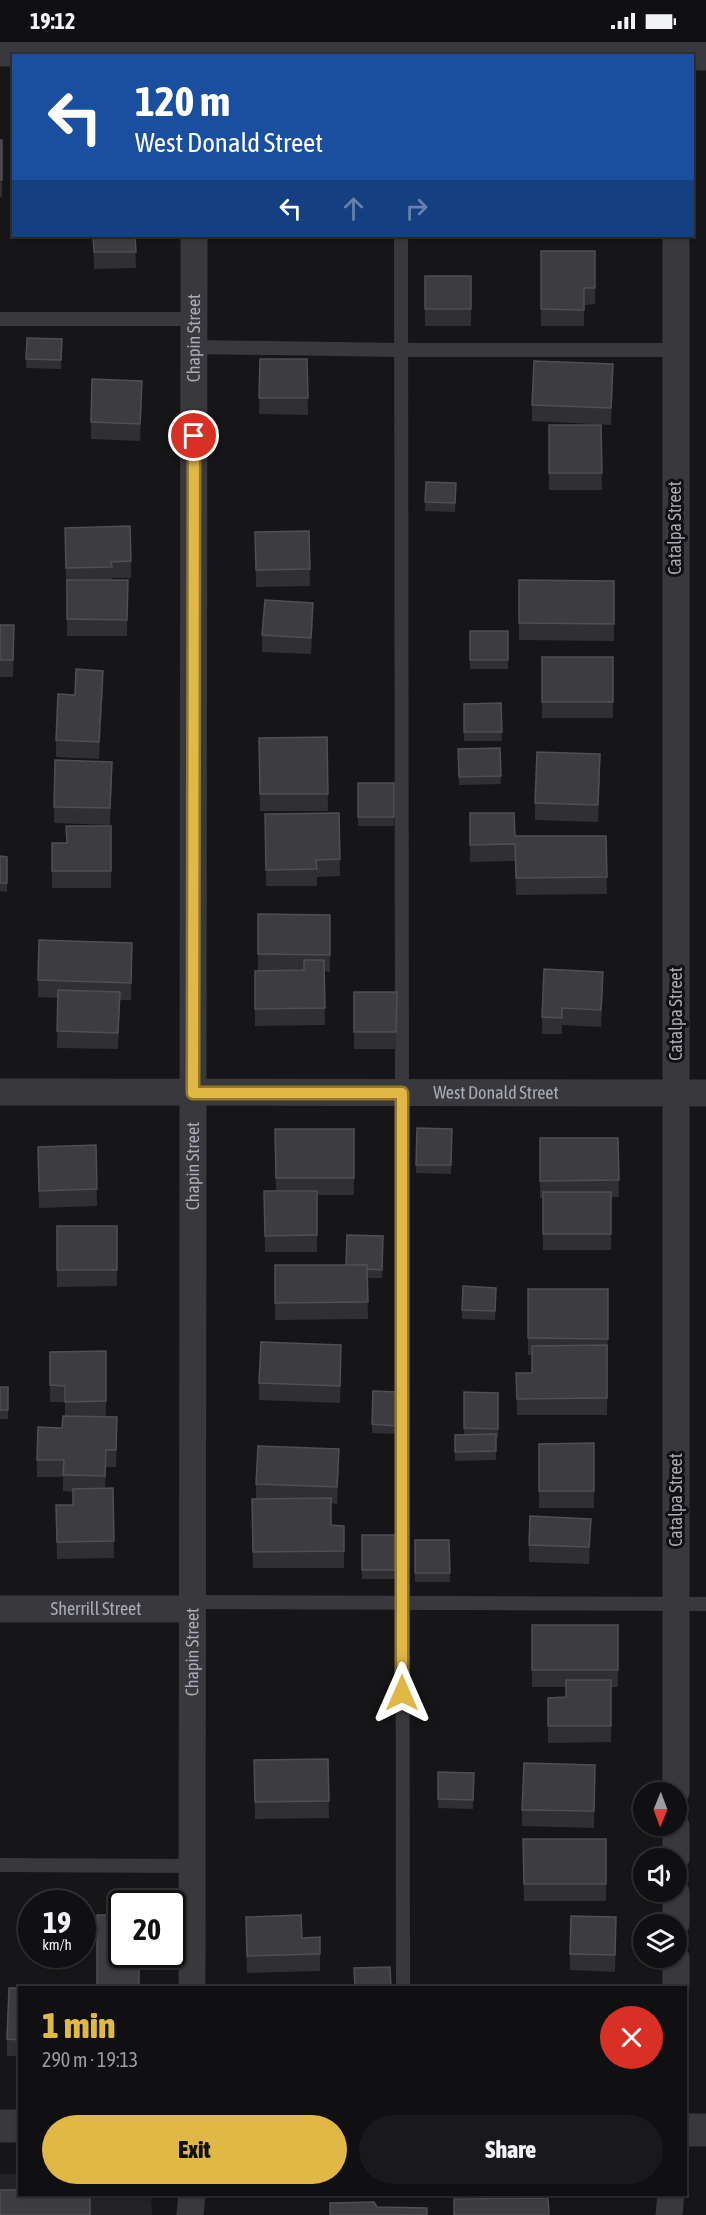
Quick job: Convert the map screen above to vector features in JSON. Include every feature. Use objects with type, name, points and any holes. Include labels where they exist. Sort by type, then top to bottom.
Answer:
[{"type":"street","points":[[0,50],[400,54]]},
{"type":"street","name":"Chapin Street","points":[[192,1986],[194,237]]},
{"type":"street","name":"Catalpa Street","points":[[676,237],[676,1782]]},
{"type":"street","name":"West Donald Street","points":[[0,1092],[706,1093]]},
{"type":"street","name":"Sherrill Street","points":[[0,1609],[192,1606]]},
{"type":"street","points":[[675,1986],[676,1968]]},
{"type":"street","points":[[0,2126],[18,2126]]},
{"type":"street","points":[[687,2130],[706,2130]]},
{"type":"street","points":[[190,2215],[192,2196]]},
{"type":"street","points":[[669,2215],[671,2196]]},
{"type":"lane","points":[[401,237],[403,1986]]},
{"type":"lane","points":[[0,319],[194,319]]},
{"type":"lane","points":[[194,347],[675,350]]},
{"type":"lane","points":[[192,1606],[402,1603],[706,1604]]},
{"type":"lane","points":[[0,1865],[192,1866]]},
{"type":"shaded area","points":[[0,2174],[18,2174],[18,2196],[151,2196],[152,2215],[0,2215]]},
{"type":"building","points":[[0,140],[2,140],[2,180],[0,180]]},
{"type":"building","points":[[93,237],[135,237],[136,252],[94,252]]},
{"type":"building","points":[[541,251],[595,251],[595,288],[584,288],[584,310],[541,309]]},
{"type":"building","points":[[425,276],[471,276],[471,309],[425,309]]},
{"type":"building","points":[[27,338],[62,339],[61,360],[26,359]]},
{"type":"building","points":[[260,359],[307,359],[308,398],[259,398]]},
{"type":"building","points":[[534,361],[613,364],[611,408],[532,405]]},
{"type":"building","points":[[92,379],[142,381],[140,424],[91,422]]},
{"type":"building","points":[[549,425],[601,425],[602,473],[549,473]]},
{"type":"building","points":[[426,482],[456,483],[455,503],[425,502]]},
{"type":"building","points":[[130,526],[131,561],[111,562],[112,567],[66,568],[65,528]]},
{"type":"building","points":[[309,531],[310,569],[256,570],[255,532]]},
{"type":"building","points":[[67,580],[128,580],[127,620],[67,619]]},
{"type":"building","points":[[519,580],[614,581],[614,624],[519,623]]},
{"type":"building","points":[[265,600],[313,603],[311,638],[262,635]]},
{"type":"building","points":[[0,625],[14,625],[13,660],[0,660]]},
{"type":"building","points":[[470,631],[508,631],[508,660],[470,660]]},
{"type":"building","points":[[542,657],[613,657],[613,702],[542,702]]},
{"type":"building","points":[[76,669],[103,671],[99,742],[56,740],[58,694],[75,695]]},
{"type":"building","points":[[501,703],[502,732],[464,732],[464,704]]},
{"type":"building","points":[[327,737],[328,794],[260,794],[259,738]]},
{"type":"building","points":[[500,748],[501,776],[459,777],[458,749]]},
{"type":"building","points":[[537,752],[600,754],[598,805],[535,803]]},
{"type":"building","points":[[55,760],[112,762],[110,808],[54,807]]},
{"type":"building","points":[[358,783],[394,783],[394,817],[358,817]]},
{"type":"building","points":[[339,813],[340,859],[316,860],[317,869],[266,870],[265,814]]},
{"type":"building","points":[[470,813],[514,813],[515,836],[606,836],[607,877],[516,878],[515,844],[470,845]]},
{"type":"building","points":[[66,826],[111,826],[111,871],[52,871],[52,843],[67,843]]},
{"type":"building","points":[[0,856],[7,857],[7,883],[0,883]]},
{"type":"building","points":[[258,914],[330,915],[330,955],[258,954]]},
{"type":"building","points":[[39,940],[132,943],[131,983],[38,980]]},
{"type":"building","points":[[304,960],[324,960],[325,1008],[255,1009],[255,971],[304,970]]},
{"type":"building","points":[[544,969],[603,972],[601,1010],[562,1008],[562,1018],[542,1017]]},
{"type":"building","points":[[58,990],[120,992],[118,1033],[57,1031]]},
{"type":"building","points":[[354,992],[397,992],[396,1032],[354,1032]]},
{"type":"building","points":[[417,1128],[452,1129],[451,1165],[416,1165]]},
{"type":"building","points":[[275,1129],[354,1129],[354,1178],[276,1178]]},
{"type":"building","points":[[540,1138],[618,1138],[619,1180],[540,1181]]},
{"type":"building","points":[[96,1145],[97,1189],[39,1191],[38,1147]]},
{"type":"building","points":[[264,1191],[317,1191],[317,1235],[265,1236]]},
{"type":"building","points":[[543,1192],[611,1192],[611,1234],[543,1234]]},
{"type":"building","points":[[57,1226],[117,1226],[117,1270],[57,1270]]},
{"type":"building","points":[[347,1235],[383,1236],[382,1270],[367,1269],[367,1265],[346,1265]]},
{"type":"building","points":[[275,1265],[367,1265],[368,1302],[275,1303]]},
{"type":"building","points":[[463,1286],[496,1288],[495,1311],[462,1310]]},
{"type":"building","points":[[528,1289],[608,1289],[608,1339],[528,1338]]},
{"type":"building","points":[[261,1342],[341,1345],[340,1386],[259,1383]]},
{"type":"building","points":[[607,1345],[607,1398],[517,1399],[516,1373],[532,1373],[532,1346]]},
{"type":"building","points":[[106,1351],[106,1401],[65,1402],[65,1386],[50,1385],[50,1352]]},
{"type":"building","points":[[0,1387],[8,1387],[8,1410],[0,1410]]},
{"type":"building","points":[[373,1391],[397,1392],[396,1426],[372,1424]]},
{"type":"building","points":[[464,1392],[498,1393],[498,1429],[464,1428]]},
{"type":"building","points":[[63,1416],[117,1417],[116,1450],[106,1450],[105,1476],[63,1475],[64,1460],[37,1460],[38,1427],[62,1428]]},
{"type":"building","points":[[496,1434],[496,1451],[455,1452],[455,1435]]},
{"type":"building","points":[[594,1443],[594,1491],[539,1491],[539,1444]]},
{"type":"building","points":[[258,1446],[339,1449],[337,1487],[256,1484]]},
{"type":"building","points":[[113,1488],[114,1541],[57,1542],[56,1505],[73,1505],[73,1489]]},
{"type":"building","points":[[331,1498],[331,1525],[344,1526],[344,1551],[253,1552],[252,1499]]},
{"type":"building","points":[[530,1516],[591,1519],[589,1547],[529,1545]]},
{"type":"building","points":[[362,1535],[395,1535],[395,1570],[362,1570]]},
{"type":"building","points":[[415,1540],[449,1540],[450,1573],[415,1573]]},
{"type":"building","points":[[532,1625],[618,1625],[618,1670],[532,1670]]},
{"type":"building","points":[[566,1680],[611,1680],[611,1726],[548,1726],[548,1698],[566,1697]]},
{"type":"building","points":[[328,1759],[329,1801],[255,1802],[254,1760]]},
{"type":"building","points":[[524,1763],[595,1765],[594,1811],[522,1810]]},
{"type":"building","points":[[438,1772],[474,1773],[473,1800],[438,1799]]},
{"type":"building","points":[[523,1839],[606,1839],[606,1884],[524,1884]]},
{"type":"building","points":[[97,1915],[108,1915],[108,1968],[139,1968],[139,1986],[97,1986]]},
{"type":"building","points":[[301,1915],[302,1938],[320,1937],[320,1954],[247,1956],[246,1917]]},
{"type":"building","points":[[571,1916],[616,1917],[615,1955],[570,1954]]},
{"type":"building","points":[[390,1967],[391,1986],[355,1986],[354,1968]]},
{"type":"building","points":[[9,1988],[18,1988],[18,2040],[7,2039]]},
{"type":"building","points":[[0,2190],[18,2190],[18,2196],[90,2196],[90,2215],[0,2215]]},
{"type":"building","points":[[548,2198],[549,2215],[454,2215],[454,2199]]},
{"type":"building","points":[[374,2202],[377,2207],[427,2208],[427,2215],[330,2215],[330,2203]]},
{"type":"route","points":[[194,436],[193,1093],[402,1093],[402,1693]]}]
